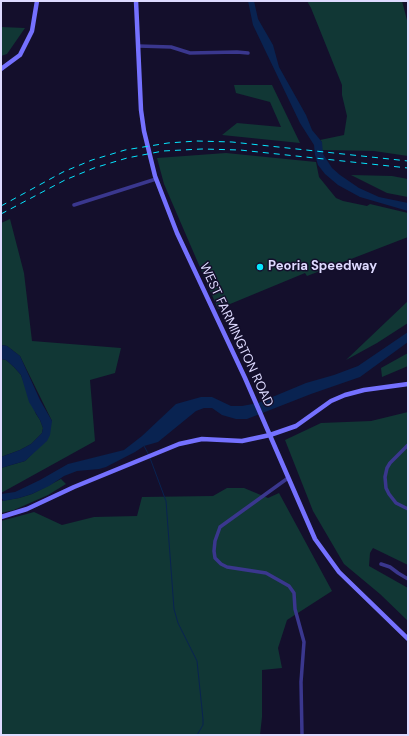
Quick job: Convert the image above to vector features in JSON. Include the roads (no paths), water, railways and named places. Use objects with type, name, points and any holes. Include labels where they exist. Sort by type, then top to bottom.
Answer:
[{"type":"main road","points":[[1,69],[20,55],[32,30],[37,1]]},
{"type":"main road","name":"WEST FARMINGTON ROAD","points":[[136,1],[142,118],[147,146],[156,179],[189,260],[245,378],[312,533],[330,561],[345,579],[408,639]]},
{"type":"main road","points":[[1,517],[27,509],[74,487],[148,458],[179,444],[195,440],[211,439],[242,441],[270,435],[296,426],[325,405],[345,395],[364,390],[408,384]]},
{"type":"street","points":[[138,46],[171,47],[190,53],[248,53]]},
{"type":"street","points":[[74,205],[156,179]]},
{"type":"street","points":[[408,446],[390,462],[385,477],[388,494],[396,502],[408,509]]},
{"type":"street","points":[[288,478],[220,527],[215,541],[214,551],[215,558],[220,564],[227,567],[266,573],[289,586],[294,593],[295,609],[304,642],[301,685],[302,735]]},
{"type":"street","points":[[381,564],[390,567],[408,579]]},
{"type":"water","points":[[248,1],[254,1],[258,19],[273,45],[279,67],[306,115],[312,130],[322,142],[323,154],[332,168],[359,188],[379,197],[408,203],[408,211],[360,197],[338,185],[325,174],[318,165],[314,145],[300,123],[253,25]]},
{"type":"water","points":[[408,332],[408,342],[360,377],[247,419],[236,419],[222,415],[212,408],[204,408],[196,411],[158,442],[144,446],[106,467],[77,471],[64,476],[49,486],[32,494],[19,498],[3,501],[3,499],[1,500],[1,494],[15,492],[68,464],[124,450],[142,436],[176,404],[201,397],[212,397],[231,406],[242,406],[258,403],[306,383],[358,366]]},
{"type":"water","points":[[1,345],[7,346],[20,356],[40,400],[52,421],[50,435],[47,441],[25,461],[1,468],[1,457],[31,444],[42,433],[43,428],[29,402],[21,375],[6,360],[1,359]]},
{"type":"waterway","points":[[144,446],[149,455]]},
{"type":"waterway","points":[[150,458],[166,501],[174,609],[178,623],[197,661],[203,719],[203,725],[197,735]]},
{"type":"railway","points":[[1,206],[63,172],[92,160],[125,150],[168,143],[197,141],[232,142],[408,161]]},
{"type":"railway","points":[[1,214],[65,180],[94,168],[127,158],[163,151],[202,149],[240,150],[408,168]]},
{"type":"place","name":"Peoria Speedway","points":[[260,267]]}]
